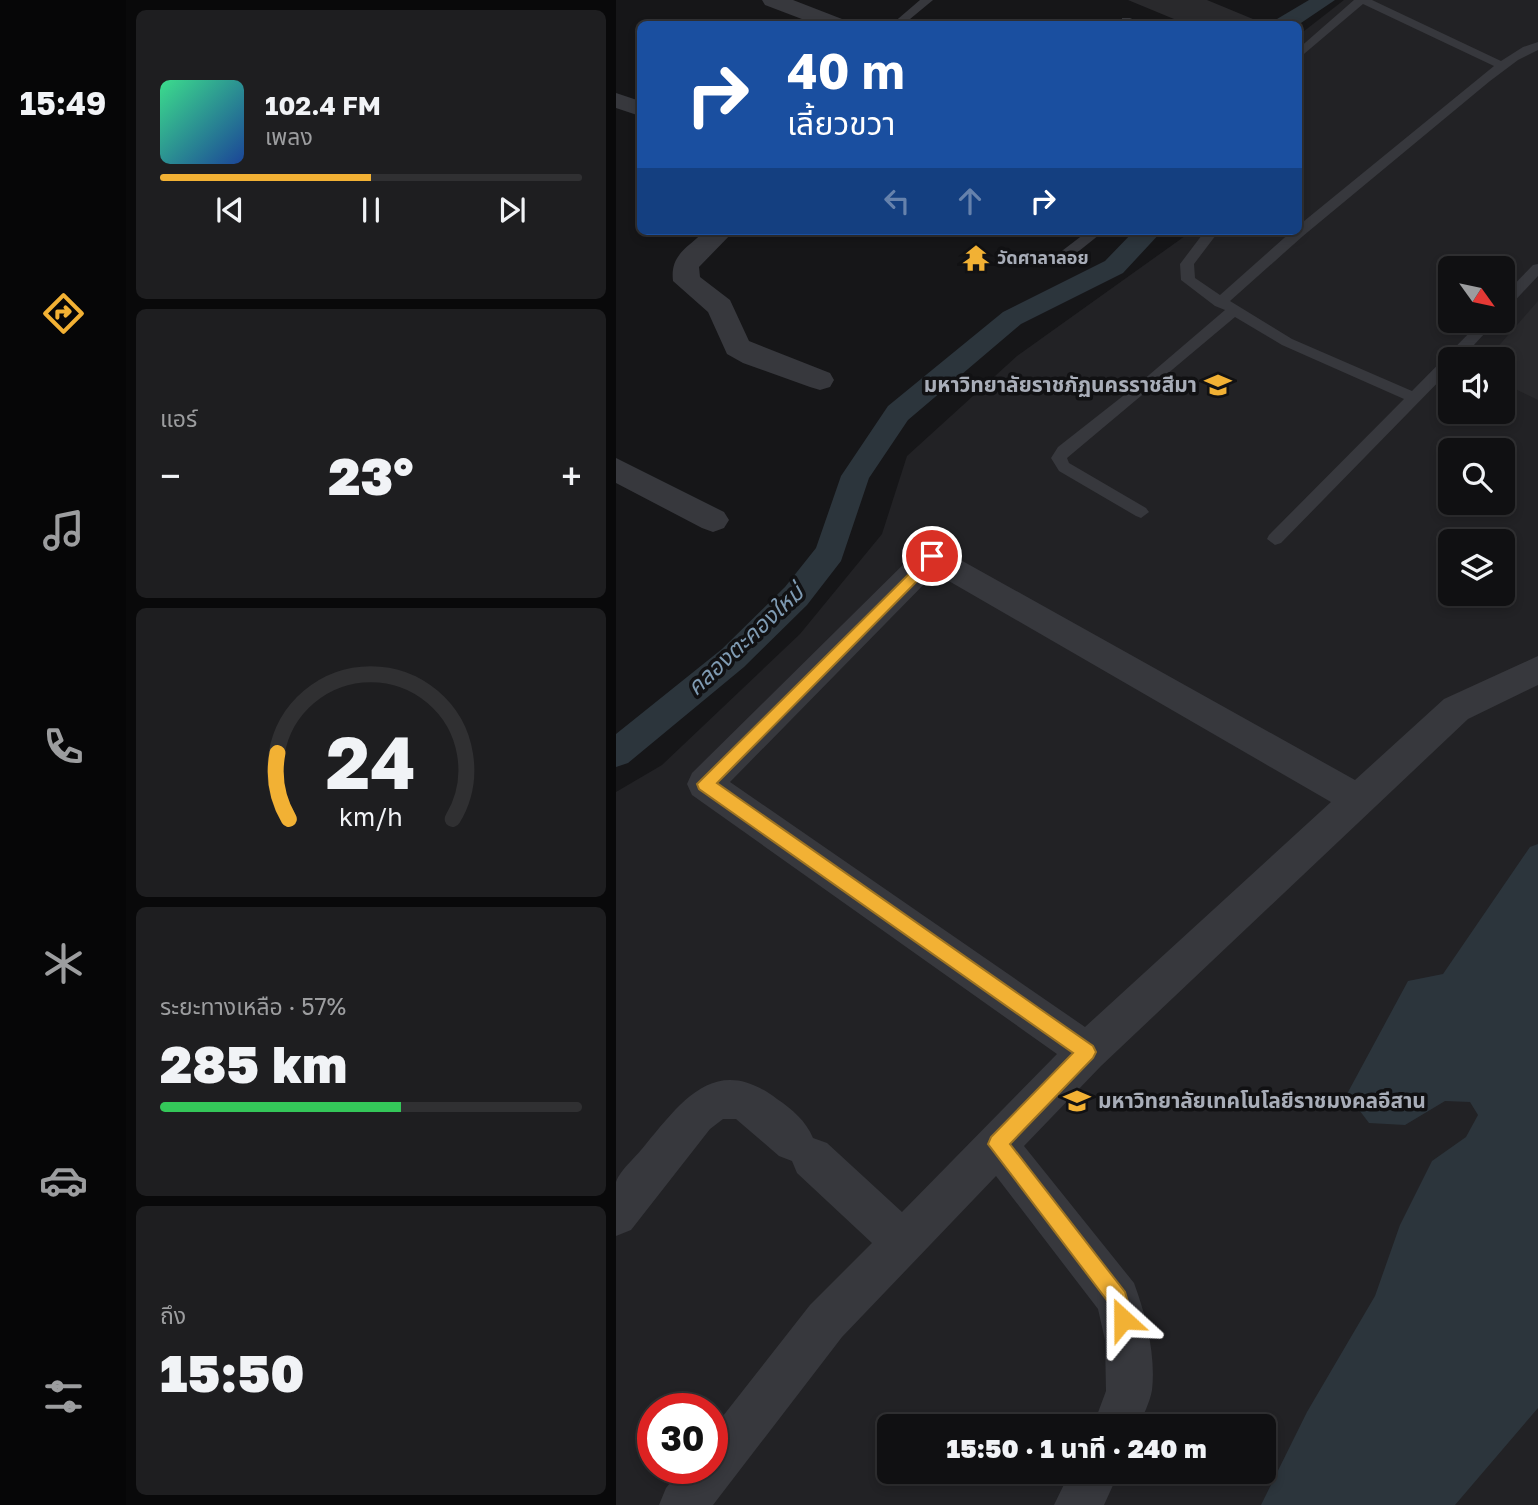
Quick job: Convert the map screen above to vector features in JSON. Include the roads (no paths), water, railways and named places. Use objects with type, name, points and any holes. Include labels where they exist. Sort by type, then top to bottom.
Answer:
[{"type":"street","points":[[785,2],[827,21]]},
{"type":"street","points":[[616,100],[637,108]]},
{"type":"street","points":[[717,235],[685,265],[687,281],[720,307],[737,347],[753,356],[820,380]]},
{"type":"street","points":[[616,469],[713,520]]},
{"type":"street","points":[[1087,1052],[705,784],[932,556],[1357,799]]},
{"type":"street","points":[[728,1447],[825,1321],[1087,1052],[1456,709],[1538,670]]},
{"type":"street","points":[[616,1215],[696,1115],[713,1102],[736,1098],[749,1103],[803,1149],[902,1242]]},
{"type":"street","points":[[998,1144],[1118,1299],[1127,1340],[1129,1391],[1120,1414]]},
{"type":"street","points":[[683,1505],[699,1484]]},
{"type":"street","points":[[1078,1505],[1089,1484]]},
{"type":"lane","points":[[901,21],[927,0]]},
{"type":"lane","points":[[1302,52],[1362,0],[1503,66]]},
{"type":"lane","points":[[1302,230],[1503,66],[1526,49],[1538,46]]},
{"type":"lane","points":[[1059,260],[1092,235]]},
{"type":"lane","points":[[1208,235],[1190,256],[1186,271],[1194,285],[1226,307],[1298,347],[1414,398]]},
{"type":"lane","points":[[1141,512],[1064,467],[1059,458],[1063,451],[1226,307],[1296,235]]},
{"type":"lane","points":[[1516,292],[1538,268]]},
{"type":"lane","points":[[1464,347],[1477,333]]},
{"type":"lane","points":[[1275,540],[1438,373]]},
{"type":"waterway","name":"คลองตะคองใหม่","points":[[1290,21],[1324,0]]},
{"type":"waterway","name":"คลองตะคองใหม่","points":[[616,753],[733,658],[796,596],[830,553],[855,476],[898,413],[1012,318],[1114,267],[1145,235]]},
{"type":"place","name":"วัดศาลาลอย","points":[[976,258]]},
{"type":"place","name":"มหาวิทยาลัยราชภัฏนครราชสีมา","points":[[1218,385]]},
{"type":"place","name":"มหาวิทยาลัยเทคโนโลยีราชมงคลอีสาน","points":[[1077,1101]]}]
